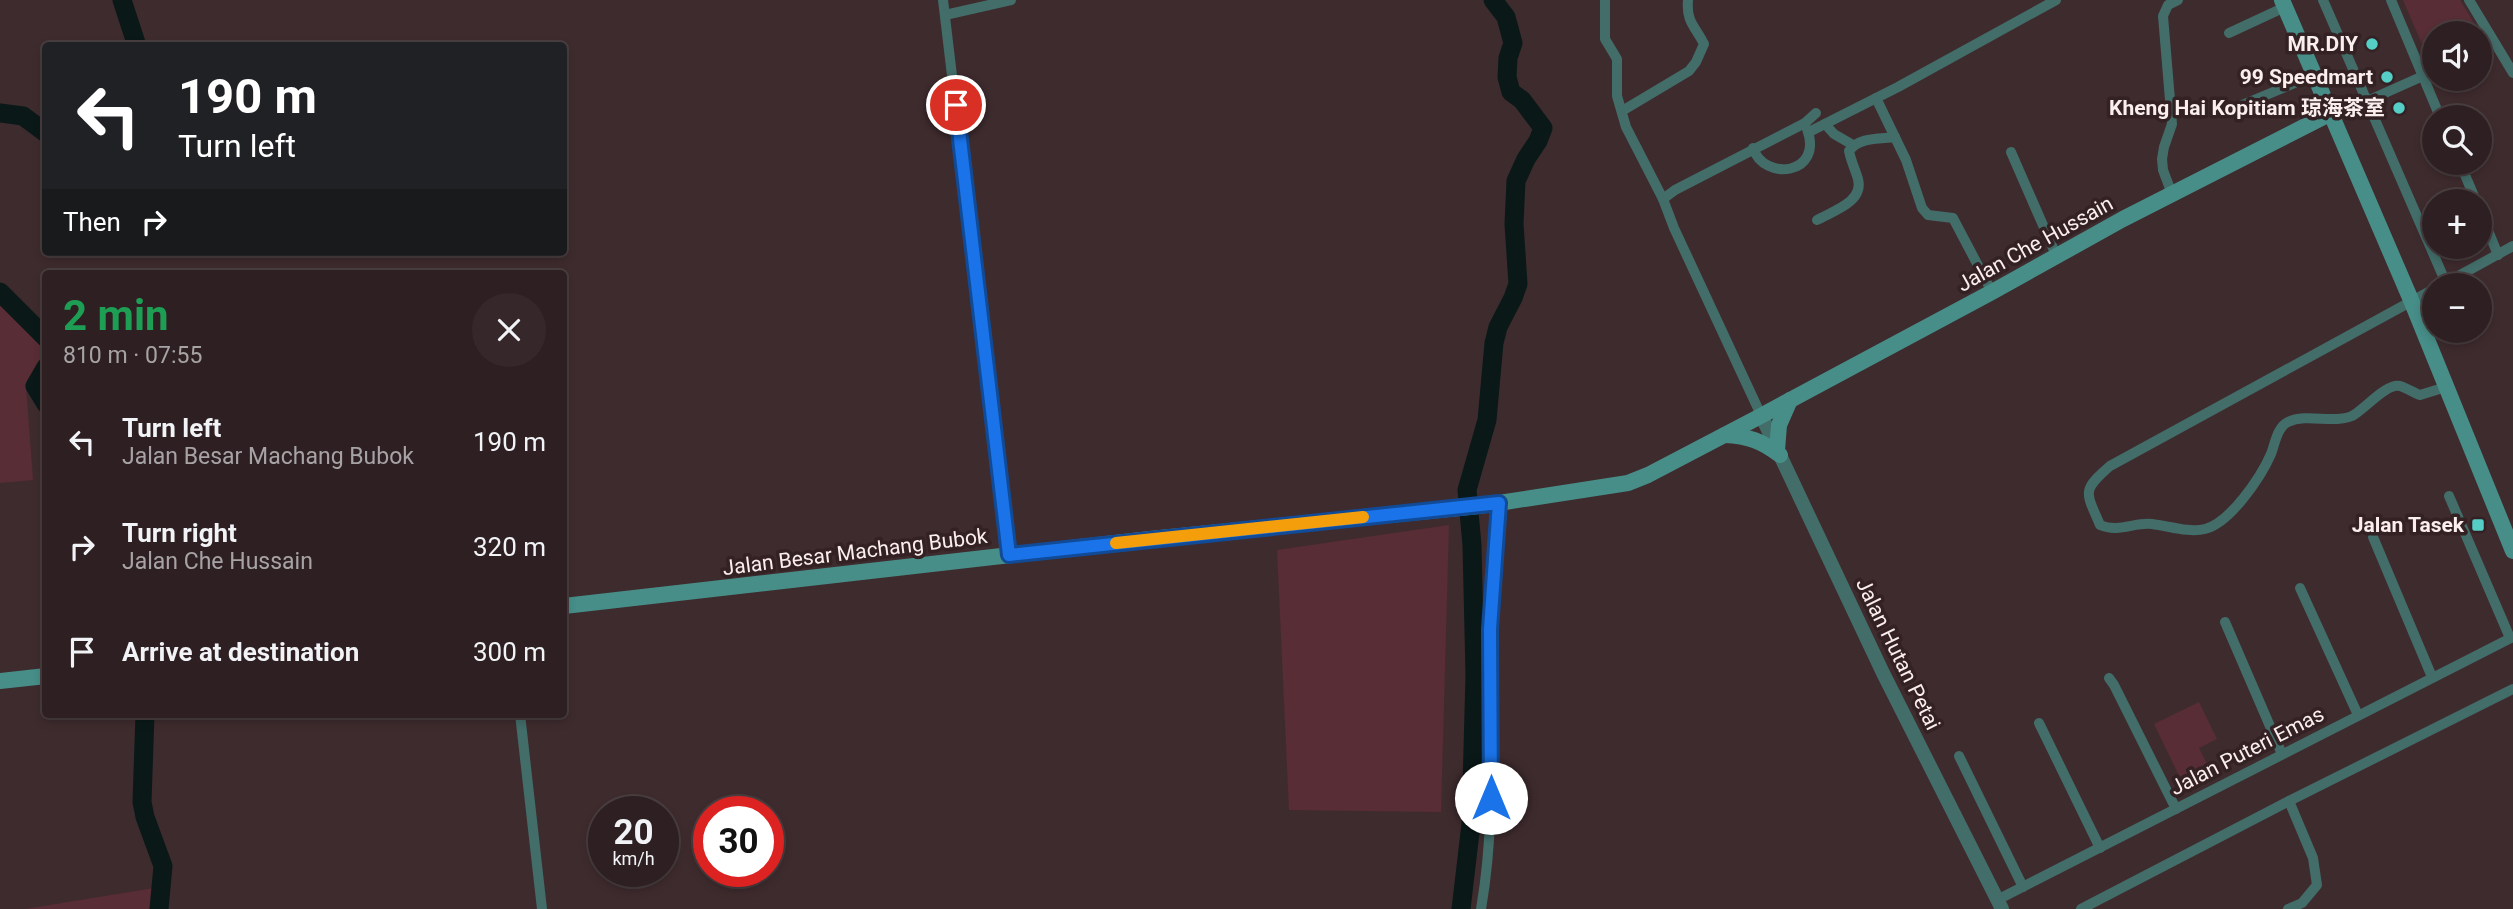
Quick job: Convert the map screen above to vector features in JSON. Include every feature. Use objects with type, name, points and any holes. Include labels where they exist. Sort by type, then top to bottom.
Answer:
[{"type":"main road","points":[[2284,4],[2411,300],[2513,551]]},
{"type":"main road","name":"Jalan Che Hussain","points":[[1761,415],[2056,255],[2330,113]]},
{"type":"main road","points":[[1779,452],[1779,425],[1790,400]]},
{"type":"main road","name":"Jalan Besar Machang Bubok","points":[[567,606],[1009,555],[1462,508],[1628,483],[1761,415]]},
{"type":"main road","points":[[1724,435],[1754,439],[1779,452]]},
{"type":"main road","points":[[0,681],[42,676]]},
{"type":"street","points":[[943,0],[1009,555]]},
{"type":"street","points":[[945,15],[1011,0]]},
{"type":"street","points":[[1605,0],[1605,39],[1617,59],[1617,96],[1631,137],[1663,199],[1761,415]]},
{"type":"street","points":[[1622,111],[1689,71],[1696,62],[1704,44],[1689,22],[1688,0]]},
{"type":"street","points":[[1663,199],[1753,149],[1807,128],[1825,124],[1875,99],[2056,0]]},
{"type":"street","points":[[2172,194],[2162,159],[2172,124],[2163,16],[2168,5],[2178,0]]},
{"type":"street","points":[[2323,0],[2439,273]]},
{"type":"street","points":[[2391,0],[2422,74]]},
{"type":"street","points":[[2469,0],[2513,73]]},
{"type":"street","points":[[2230,33],[2284,4]]},
{"type":"street","points":[[2230,110],[2314,75]]},
{"type":"street","points":[[2367,101],[2422,76]]},
{"type":"street","points":[[1875,99],[1895,136],[1922,208],[1928,215],[1952,218],[1992,292]]},
{"type":"street","points":[[1753,149],[1762,163],[1771,168],[1788,168],[1805,162],[1810,156],[1807,128],[1816,113]]},
{"type":"street","points":[[1825,124],[1834,134],[1853,145]]},
{"type":"street","points":[[1817,220],[1854,199],[1859,191],[1849,151],[1853,145],[1861,141],[1895,136]]},
{"type":"street","points":[[2011,152],[2056,255]]},
{"type":"street","points":[[2492,240],[2498,255]]},
{"type":"street","points":[[2464,273],[2513,246]]},
{"type":"street","points":[[2422,295],[2110,466],[2091,482],[2088,496],[2100,525],[2111,530],[2149,524],[2204,530],[2218,524],[2240,502],[2269,458],[2279,430],[2288,422],[2348,418],[2364,409],[2389,387],[2400,386],[2420,395],[2446,387]]},
{"type":"street","name":"Jalan Hutan Petai","points":[[1761,415],[1888,683],[2000,904]]},
{"type":"street","points":[[2449,496],[2511,638]]},
{"type":"street","points":[[1481,909],[1488,862],[1490,629],[1499,503]]},
{"type":"street","points":[[2373,537],[2432,677]]},
{"type":"street","points":[[2300,588],[2358,715]]},
{"type":"street","points":[[2225,622],[2282,754]]},
{"type":"street","name":"Jalan Puteri Emas","points":[[2000,904],[2023,887],[2511,638]]},
{"type":"street","points":[[2109,678],[2176,809]]},
{"type":"street","points":[[2081,909],[2513,689]]},
{"type":"street","points":[[520,718],[542,909]]},
{"type":"street","points":[[2039,723],[2100,848]]},
{"type":"street","points":[[1959,757],[2023,887]]},
{"type":"street","points":[[2288,909],[2302,903],[2317,885],[2313,858],[2289,801]]},
{"type":"shaded area","points":[[2403,0],[2460,0],[2473,21],[2422,21],[2422,44]]},
{"type":"shaded area","points":[[0,300],[42,342],[42,362],[26,387],[33,480],[0,483]]},
{"type":"shaded area","points":[[1449,525],[1441,812],[1289,810],[1277,550]]},
{"type":"shaded area","points":[[2199,702],[2217,739],[2199,748],[2210,770],[2183,784],[2154,724]]},
{"type":"shaded area","points":[[154,888],[150,909],[25,909]]},
{"type":"waterway","points":[[122,0],[136,42]]},
{"type":"waterway","points":[[1461,909],[1471,824],[1475,675],[1472,545],[1467,490],[1487,420],[1494,343],[1498,327],[1518,284],[1514,224],[1516,181],[1543,128],[1522,100],[1511,92],[1507,77],[1508,58],[1513,43],[1506,17],[1493,0]]},
{"type":"waterway","points":[[0,113],[23,116],[42,130]]},
{"type":"waterway","points":[[0,292],[42,334]]},
{"type":"waterway","points":[[42,374],[35,386],[42,397]]},
{"type":"waterway","points":[[145,718],[142,802],[163,866],[159,909]]},
{"type":"slow traffic","points":[[1116,543],[1363,517]]},
{"type":"place","name":"MR.DIY","points":[[2372,44]]},
{"type":"place","name":"99 Speedmart","points":[[2387,77]]},
{"type":"place","name":"Kheng Hai Kopitiam 琼海茶室","points":[[2399,108]]},
{"type":"place","name":"Jalan Tasek","points":[[2478,525]]},
{"type":"route","points":[[956,105],[1009,555],[1499,503],[1490,629],[1491,798]]}]
